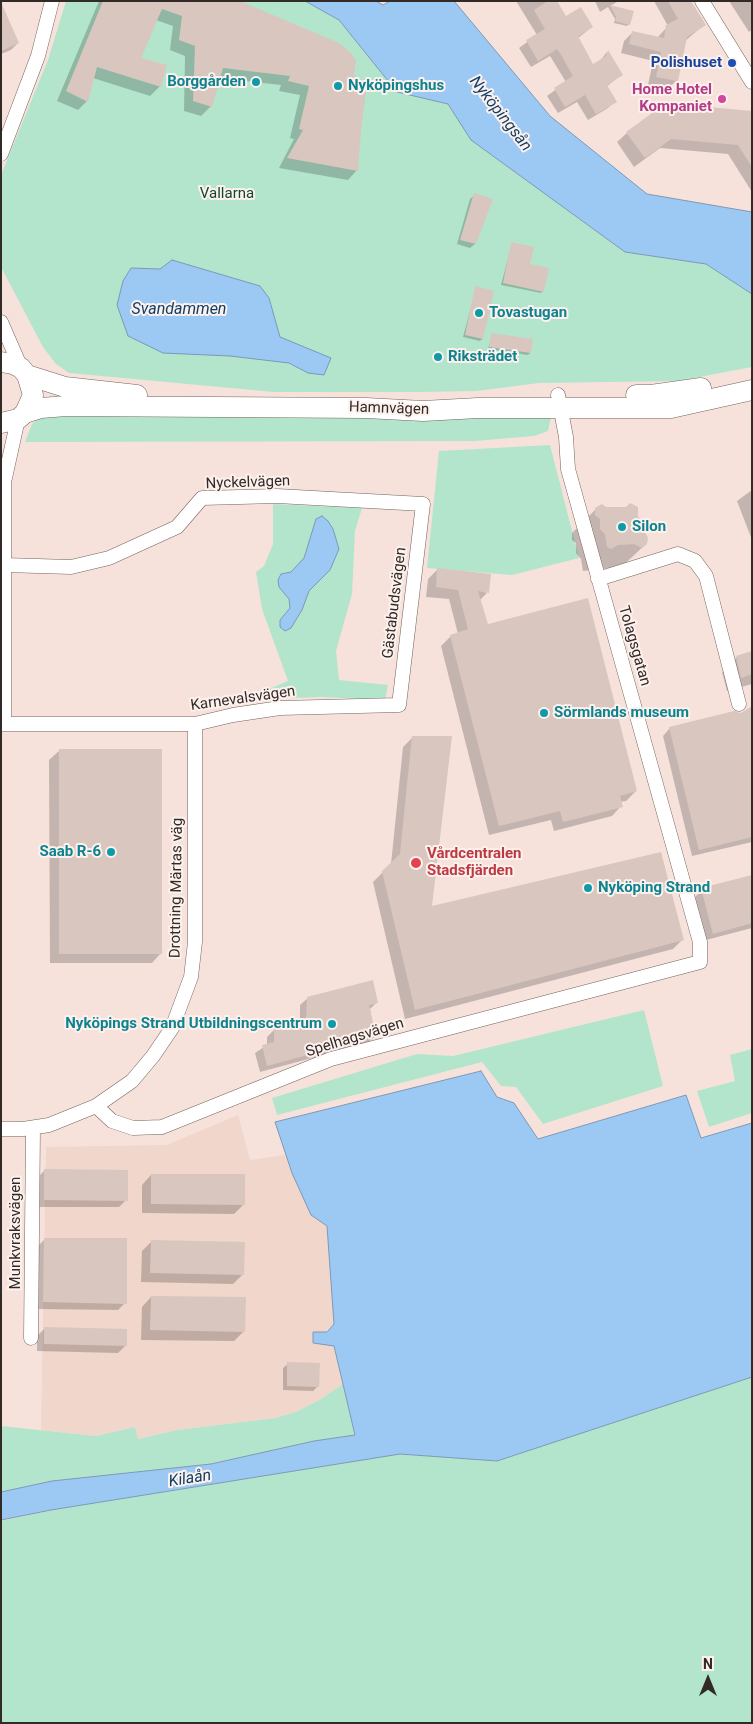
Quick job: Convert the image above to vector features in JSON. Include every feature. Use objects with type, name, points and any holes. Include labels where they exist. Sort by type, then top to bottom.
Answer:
[{"type":"main road","name":"Hamnvägen","points":[[1,362],[13,364],[24,372],[65,387],[158,398],[559,402],[670,408],[752,390]]},
{"type":"main road","points":[[14,419],[32,395],[24,372]]},
{"type":"main road","name":"Hamnvägen","points":[[14,419],[41,408],[66,406],[366,408],[423,411],[478,408],[687,391],[752,376]]},
{"type":"street","points":[[1,154],[38,56],[52,1]]},
{"type":"street","points":[[702,1],[752,82]]},
{"type":"street","points":[[1,322],[24,372]]},
{"type":"street","name":"Tolagsgatan","points":[[559,402],[566,436],[568,468],[700,942],[700,962]]},
{"type":"street","points":[[3,724],[4,481],[14,419]]},
{"type":"street","points":[[1,465],[4,481]]},
{"type":"street","name":"Nyckelvägen","points":[[4,565],[71,567],[109,558],[176,527],[202,498],[277,496],[423,504]]},
{"type":"street","name":"Gästabudsvägen","points":[[399,705],[423,504]]},
{"type":"street","points":[[598,578],[678,554],[695,561],[706,576],[739,704]]},
{"type":"street","name":"Karnevalsvägen","points":[[3,724],[195,724],[233,715],[280,708],[399,705]]},
{"type":"street","name":"Drottning Märtas väg","points":[[96,1106],[132,1081],[153,1056],[172,1028],[184,1000],[190,977],[195,942],[195,724]]},
{"type":"street","name":"Spelhagsvägen","points":[[96,1106],[112,1121],[126,1126],[133,1128],[162,1128],[332,1059],[700,962]]},
{"type":"street","points":[[1,1129],[33,1128],[49,1125],[96,1106]]},
{"type":"street","name":"Munkvraksvägen","points":[[32,1338],[33,1128]]},
{"type":"shaded area","points":[[238,1115],[250,1160],[286,1155],[311,1215],[327,1226],[334,1324],[313,1343],[334,1346],[343,1384],[321,1399],[298,1411],[276,1418],[177,1430],[137,1439],[135,1427],[96,1436],[41,1430],[46,1147],[167,1145]]},
{"type":"green space","name":"Vallarna","points":[[66,1],[305,1],[339,20],[397,92],[448,104],[472,140],[625,252],[706,264],[752,294],[752,367],[678,381],[539,383],[477,391],[421,392],[274,392],[69,373],[56,364],[43,347],[1,267],[1,175],[48,60]]},
{"type":"green space","points":[[45,413],[551,417],[548,431],[534,436],[475,441],[25,442],[32,424]]},
{"type":"green space","points":[[550,445],[579,558],[512,575],[427,568],[439,451]]},
{"type":"green space","points":[[273,504],[362,508],[355,531],[352,594],[336,651],[339,680],[388,685],[385,700],[320,697],[243,700],[288,681],[262,609],[256,572],[264,566],[273,544]]},
{"type":"green space","points":[[644,1010],[663,1086],[543,1124],[516,1087],[501,1086],[482,1062],[277,1115],[272,1098],[417,1054],[453,1056]]},
{"type":"green space","points":[[752,1049],[752,1113],[709,1127],[697,1091],[735,1081],[730,1055]]},
{"type":"green space","points":[[752,1377],[752,1723],[1,1723],[1,1521],[57,1509],[400,1454],[497,1461]]},
{"type":"green space","points":[[343,1384],[355,1435],[314,1441],[211,1464],[52,1481],[1,1492],[1,1426],[96,1436],[135,1427],[138,1439],[177,1430],[276,1418],[298,1411],[321,1399]]},
{"type":"water","name":"Nyköpingsån","points":[[305,1],[376,1],[383,5],[390,1],[454,1],[550,116],[647,194],[752,212],[752,294],[706,264],[625,252],[471,140],[448,104],[397,92],[339,20]]},
{"type":"water","name":"Svandammen","points":[[172,260],[260,286],[269,298],[280,337],[331,358],[324,375],[308,373],[289,363],[230,356],[163,353],[128,336],[117,305],[123,281],[131,268],[160,269]]},
{"type":"water","points":[[322,516],[333,529],[339,549],[330,570],[309,591],[302,610],[291,628],[285,631],[280,627],[280,620],[290,608],[289,599],[279,587],[278,580],[281,574],[291,572],[304,558],[316,519]]},
{"type":"water","name":"Kilaån","points":[[481,1071],[497,1097],[514,1103],[538,1139],[686,1095],[701,1138],[752,1123],[752,1377],[497,1461],[400,1454],[51,1510],[1,1520],[1,1492],[52,1481],[211,1464],[314,1441],[355,1435],[334,1346],[313,1343],[313,1332],[327,1332],[334,1324],[327,1226],[311,1215],[292,1173],[275,1122]]},
{"type":"building","name":"Nyköpingshus","points":[[103,1],[240,1],[339,43],[356,60],[354,75],[367,84],[358,171],[287,158],[303,130],[299,129],[309,86],[288,81],[290,76],[223,68],[212,107],[193,101],[195,46],[179,40],[182,16],[162,9],[141,58],[167,65],[161,87],[97,67],[88,102],[66,91]]},
{"type":"building","points":[[548,1],[557,1],[566,16],[581,7],[593,27],[578,36],[593,64],[606,56],[608,50],[623,75],[607,85],[617,102],[596,114],[585,95],[565,107],[554,88],[573,76],[560,53],[557,49],[538,61],[526,40],[545,29],[534,10]]},
{"type":"building","points":[[668,1],[691,1],[706,25],[687,37],[678,81],[656,77],[661,52],[629,44],[632,31],[664,38],[666,25],[678,19]]},
{"type":"building","points":[[1,2],[19,43],[1,51]]},
{"type":"building","points":[[610,5],[634,11],[630,25],[615,21],[616,17]]},
{"type":"building","points":[[666,103],[752,111],[752,167],[738,145],[671,139],[645,158],[626,132]]},
{"type":"building","points":[[474,193],[493,199],[476,244],[460,240]]},
{"type":"building","points":[[511,242],[534,247],[530,264],[549,268],[544,292],[503,283]]},
{"type":"building","name":"Tovastugan","points":[[475,286],[494,291],[483,339],[465,335]]},
{"type":"building","points":[[491,333],[533,339],[531,353],[489,347]]},
{"type":"building","name":"Silon","points":[[630,503],[638,507],[638,516],[644,524],[644,530],[648,538],[647,544],[642,548],[634,544],[618,545],[611,549],[607,547],[605,534],[600,529],[600,519],[595,515],[595,508],[602,504],[606,507],[626,507]]},
{"type":"building","name":"Sörmlands museum","points":[[437,568],[491,574],[489,593],[478,591],[488,624],[588,598],[637,791],[620,796],[623,807],[563,822],[560,811],[499,826],[450,635],[468,629],[458,590],[436,587]]},
{"type":"building","points":[[752,651],[752,674],[741,678],[736,656]]},
{"type":"building","points":[[752,706],[752,837],[699,850],[669,727],[734,711],[741,713]]},
{"type":"building","name":"Nyköping Strand","points":[[412,736],[452,736],[432,906],[661,852],[684,940],[415,1010],[382,871],[400,854]]},
{"type":"building","name":"Saab R-6","points":[[59,749],[162,749],[162,954],[59,954]]},
{"type":"building","points":[[752,875],[752,923],[713,934],[701,888]]},
{"type":"building","name":"Nyköpings Strand Utbildningscentrum","points":[[373,980],[378,1003],[369,1005],[376,1036],[267,1066],[262,1045],[274,1042],[274,1028],[306,1020],[307,997]]},
{"type":"building","points":[[44,1169],[128,1170],[128,1201],[44,1200]]},
{"type":"building","points":[[151,1174],[245,1174],[245,1205],[151,1204]]},
{"type":"building","points":[[44,1238],[127,1238],[127,1304],[43,1302]]},
{"type":"building","points":[[151,1240],[245,1242],[244,1275],[150,1273]]},
{"type":"building","points":[[151,1296],[246,1297],[245,1332],[150,1330]]},
{"type":"building","points":[[44,1327],[127,1329],[127,1346],[44,1344]]},
{"type":"building","points":[[287,1362],[320,1363],[319,1387],[287,1386]]},
{"type":"place","name":"Polishuset","points":[[732,63]]},
{"type":"place","name":"Borggården","points":[[256,82]]},
{"type":"place","name":"Nyköpingshus","points":[[338,86]]},
{"type":"place","name":"Home Hotel Kompaniet","points":[[722,99]]},
{"type":"place","name":"Tovastugan","points":[[479,313]]},
{"type":"place","name":"Riksträdet","points":[[438,357]]},
{"type":"place","name":"Silon","points":[[622,527]]},
{"type":"place","name":"Sörmlands museum","points":[[544,713]]},
{"type":"place","name":"Saab R-6","points":[[111,852]]},
{"type":"place","name":"Vårdcentralen Stadsfjärden","points":[[416,863]]},
{"type":"place","name":"Nyköping Strand","points":[[588,888]]},
{"type":"place","name":"Nyköpings Strand Utbildningscentrum","points":[[332,1024]]}]
